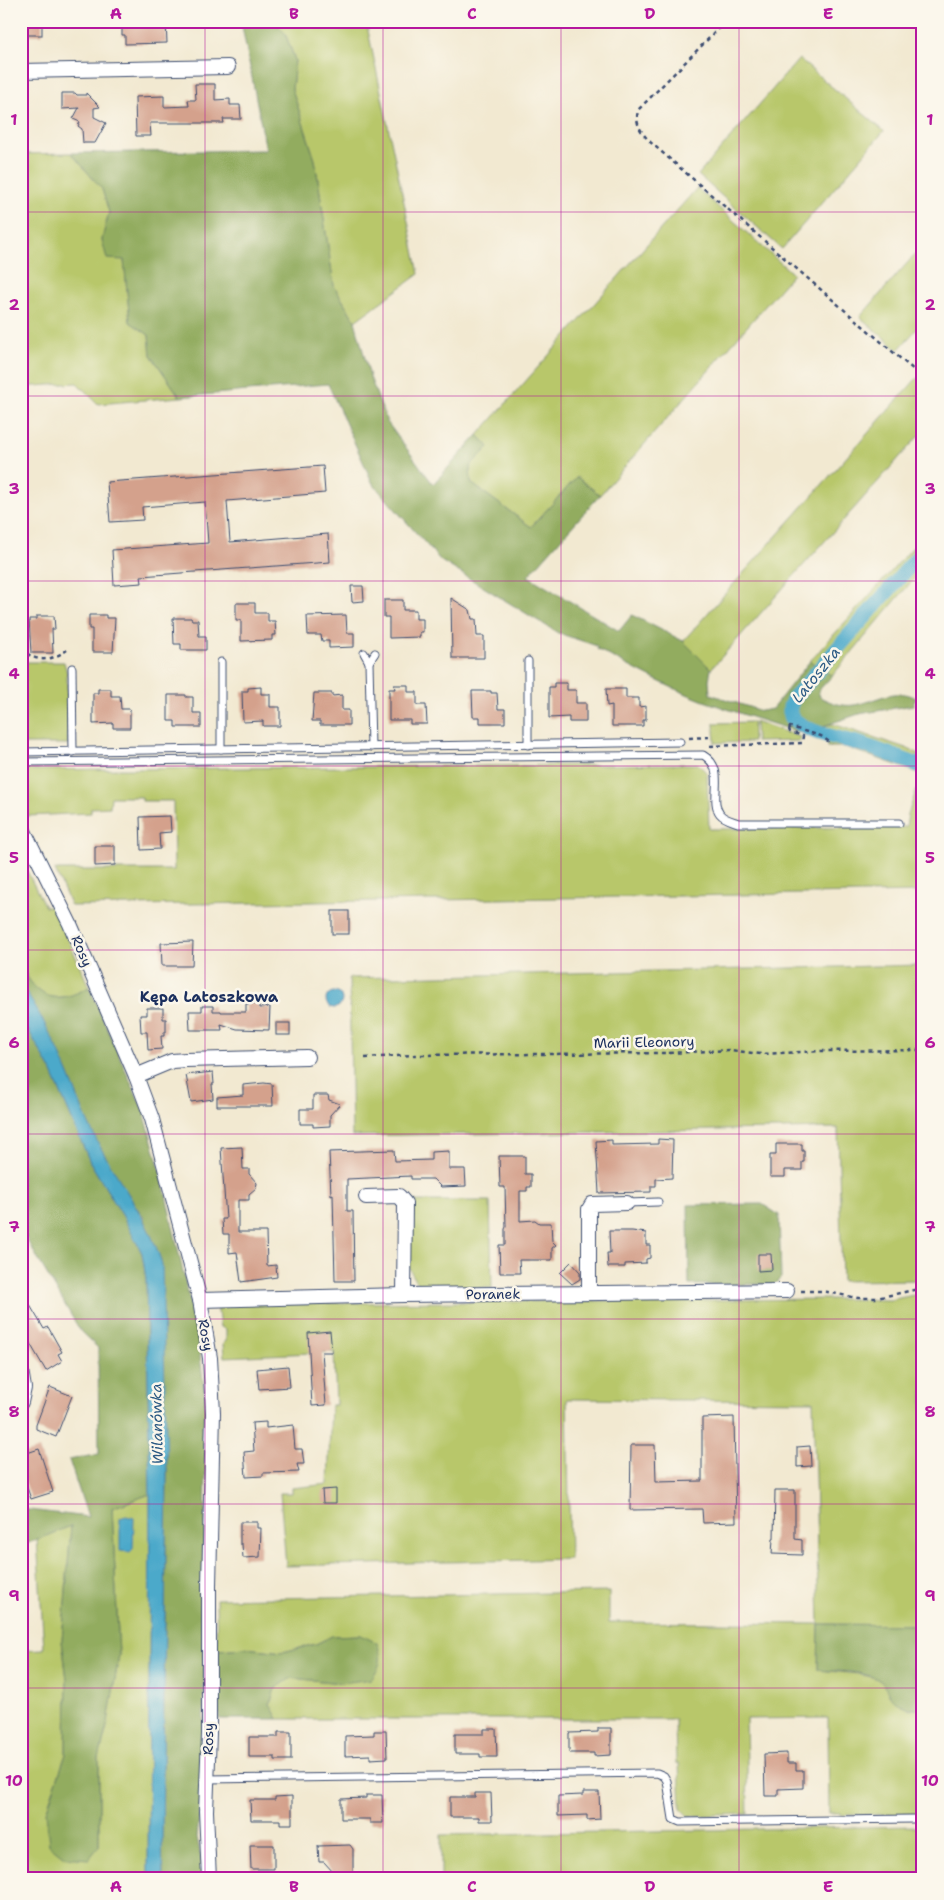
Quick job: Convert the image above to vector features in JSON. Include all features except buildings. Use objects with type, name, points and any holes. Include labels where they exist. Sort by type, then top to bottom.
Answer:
[{"type":"street","points":[[21,71],[228,67]]},
{"type":"street","name":"Rosy","points":[[21,825],[70,924],[136,1076],[152,1119],[200,1300],[210,1358],[213,1389],[206,1811],[209,1879]]},
{"type":"street","points":[[136,1076],[172,1062],[186,1060],[307,1057]]},
{"type":"street","points":[[366,1197],[399,1196],[405,1203],[404,1295]]},
{"type":"street","points":[[589,1293],[589,1209],[592,1204],[627,1203]]},
{"type":"street","name":"Poranek","points":[[200,1300],[404,1295],[787,1291]]},
{"type":"street","points":[[21,1370],[24,1388],[21,1402]]},
{"type":"lane","points":[[364,653],[369,662],[371,747]]},
{"type":"lane","points":[[369,662],[375,653]]},
{"type":"lane","points":[[528,661],[528,745]]},
{"type":"lane","points":[[221,662],[222,749]]},
{"type":"lane","points":[[72,668],[73,752]]},
{"type":"lane","points":[[21,752],[680,742]]},
{"type":"lane","points":[[21,762],[703,755],[710,759],[714,766],[717,783],[717,806],[720,814],[729,820],[738,823],[899,823]]},
{"type":"lane","points":[[627,1203],[658,1202]]},
{"type":"lane","points":[[207,1779],[657,1773],[664,1776],[667,1781],[673,1819],[680,1822],[913,1819]]},
{"type":"path","points":[[726,21],[638,110],[636,119],[639,128],[649,141],[923,378]]},
{"type":"path","points":[[21,648],[34,658],[53,658],[67,650]]},
{"type":"path","points":[[701,746],[802,743],[802,736],[790,732],[790,727],[821,736],[832,744]]},
{"type":"path","points":[[680,742],[682,738],[710,738]]},
{"type":"path","name":"Marii Eleonory","points":[[365,1058],[414,1055],[668,1053],[730,1050],[761,1054],[822,1050],[923,1050]]},
{"type":"path","points":[[787,1291],[822,1292],[858,1298],[877,1298],[923,1288]]},
{"type":"green space","points":[[241,21],[278,21],[278,26],[285,33],[295,60],[292,89],[315,160],[334,286],[355,321],[370,377],[387,422],[433,484],[478,435],[489,447],[470,466],[471,483],[531,527],[577,477],[600,495],[528,576],[619,631],[632,615],[683,641],[711,669],[709,680],[710,694],[761,711],[772,709],[810,661],[832,676],[818,691],[820,697],[828,701],[841,705],[850,705],[893,694],[901,694],[916,698],[913,705],[859,714],[823,726],[814,737],[690,696],[623,663],[597,649],[597,646],[558,633],[441,561],[373,484],[328,384],[180,397],[151,355],[149,335],[130,322],[124,260],[107,259],[102,240],[109,212],[102,189],[71,153],[266,150]]},
{"type":"green space","points":[[278,21],[366,21],[419,274],[355,321],[334,286],[315,160],[292,89],[295,60],[285,33],[278,26]]},
{"type":"green space","points":[[799,59],[884,131],[782,249],[698,175]]},
{"type":"green space","points":[[71,153],[102,189],[109,212],[102,240],[124,260],[130,322],[149,335],[151,355],[180,397],[98,404],[77,383],[21,387],[21,154]]},
{"type":"green space","points":[[697,188],[793,274],[600,495],[577,477],[531,527],[471,483],[470,466],[489,447],[478,435]]},
{"type":"green space","points":[[923,245],[923,322],[898,350],[860,317]]},
{"type":"green space","points":[[917,378],[923,383],[923,431],[711,669],[683,641]]},
{"type":"green space","points":[[923,536],[923,568],[832,676],[810,661]]},
{"type":"green space","points":[[21,662],[64,662],[67,673],[68,744],[21,744]]},
{"type":"green space","points":[[755,721],[800,737],[800,741],[756,742]]},
{"type":"green space","points":[[753,722],[753,742],[715,743],[714,723]]},
{"type":"green space","points":[[833,724],[906,748],[923,756],[923,892],[71,906],[55,870],[174,870],[173,801],[142,801],[142,797],[111,797],[110,807],[91,808],[91,813],[28,816],[21,809],[21,770],[698,764],[707,773],[709,829],[906,827],[908,814],[922,774],[845,747],[827,747],[827,742],[814,737],[823,726]]},
{"type":"green space","points":[[21,859],[45,907],[54,907],[89,987],[73,996],[52,998],[42,994],[34,988],[21,966]]},
{"type":"green space","points":[[923,965],[923,1280],[842,1281],[838,1128],[352,1136],[349,978]]},
{"type":"green space","points":[[21,966],[34,986],[49,996],[66,996],[89,987],[144,1112],[161,1173],[197,1334],[205,1394],[206,1449],[203,1781],[197,1837],[201,1857],[202,1879],[163,1879],[167,1471],[144,1218],[123,1187],[92,1133],[68,1073],[21,985]]},
{"type":"green space","points":[[21,1017],[51,1070],[90,1162],[124,1218],[142,1253],[146,1278],[150,1494],[112,1508],[119,1655],[108,1722],[99,1758],[99,1846],[89,1859],[64,1857],[49,1845],[46,1812],[66,1754],[67,1679],[62,1641],[71,1526],[21,1546],[21,1509],[88,1517],[69,1460],[99,1454],[98,1348],[81,1332],[21,1230]]},
{"type":"green space","points":[[410,1201],[490,1201],[492,1288],[422,1287],[416,1281],[409,1268]]},
{"type":"green space","points":[[762,1204],[779,1215],[781,1278],[775,1284],[689,1285],[688,1205]]},
{"type":"green space","points":[[923,1293],[923,1625],[819,1624],[813,1401],[567,1399],[570,1559],[286,1566],[280,1493],[292,1493],[292,1488],[328,1484],[331,1405],[336,1405],[334,1352],[224,1357],[223,1344],[226,1341],[226,1329],[220,1327],[217,1304],[890,1300]]},
{"type":"green space","points":[[150,1494],[148,1879],[21,1879],[21,1650],[44,1649],[37,1539],[71,1526],[62,1641],[67,1679],[66,1754],[46,1812],[99,1846],[99,1758],[108,1722],[119,1655],[112,1508]]},
{"type":"green space","points":[[609,1592],[609,1622],[819,1624],[818,1670],[858,1674],[876,1678],[884,1684],[889,1694],[908,1709],[923,1709],[923,1879],[441,1879],[441,1835],[917,1826],[916,1814],[840,1815],[840,1813],[829,1813],[828,1718],[746,1719],[748,1814],[688,1816],[681,1809],[679,1764],[676,1764],[675,1719],[278,1719],[270,1705],[275,1688],[291,1678],[342,1683],[361,1635],[332,1636],[316,1644],[283,1652],[246,1648],[217,1650],[216,1599]]},
{"type":"green space","points":[[819,1624],[923,1625],[923,1709],[908,1708],[899,1704],[892,1698],[881,1682],[870,1676],[818,1670]]},
{"type":"green space","points":[[361,1635],[377,1643],[379,1649],[380,1662],[371,1679],[342,1683],[291,1678],[275,1689],[270,1704],[278,1719],[219,1719],[217,1650],[246,1648],[283,1652],[316,1644],[332,1636]]},
{"type":"water","name":"Wilanówka","points":[[21,985],[53,1039],[93,1133],[140,1213],[156,1246],[162,1264],[167,1471],[163,1879],[148,1879],[150,1494],[146,1278],[142,1253],[124,1218],[90,1162],[51,1070],[21,1017]]},
{"type":"water","points":[[334,992],[342,1000],[334,1008],[326,1000]]},
{"type":"water","points":[[126,1516],[134,1518],[133,1549],[130,1552],[120,1551],[120,1518]]},
{"type":"waterway","name":"Latoszka","points":[[923,551],[793,699],[790,707],[790,716],[805,727],[861,744],[923,767]]},
{"type":"district","name":"Kępa Latoszkowa","points":[[209,997]]}]
